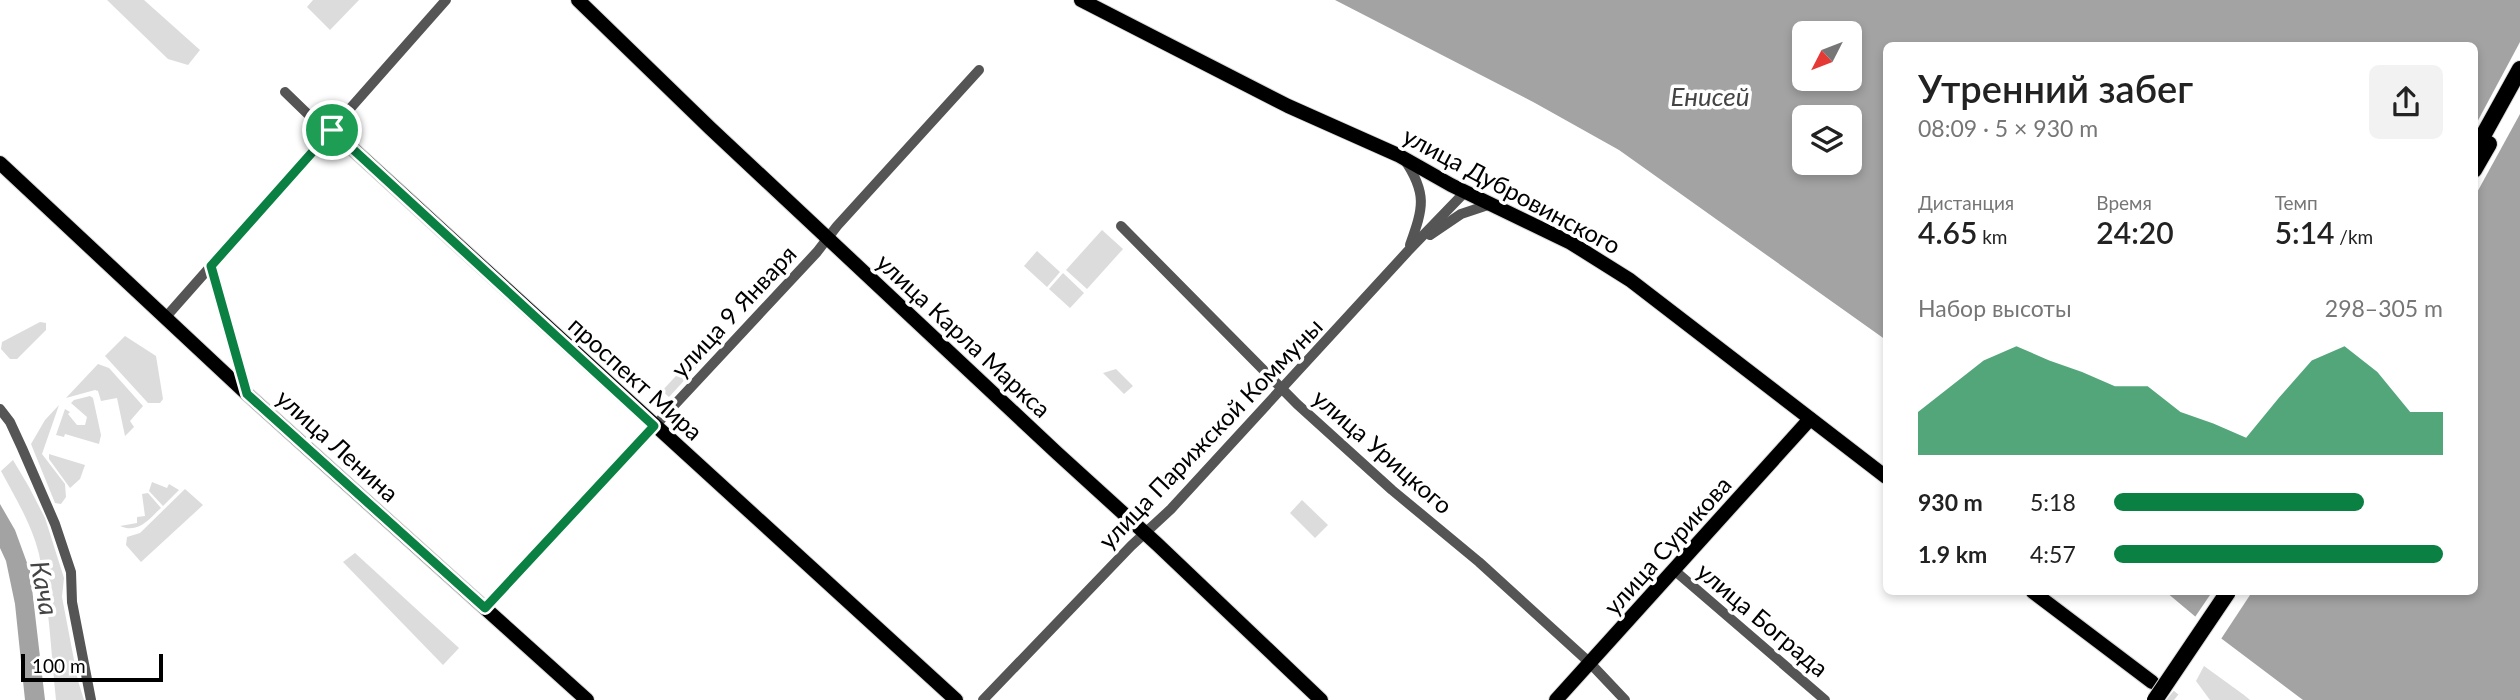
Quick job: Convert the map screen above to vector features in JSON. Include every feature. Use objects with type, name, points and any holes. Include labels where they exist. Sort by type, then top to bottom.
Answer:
[{"type":"highway","points":[[2478,145],[2520,69]]},
{"type":"highway","points":[[2478,163],[2520,88]]},
{"type":"highway","points":[[2155,700],[2226,595]]},
{"type":"highway","points":[[2168,700],[2235,595]]},
{"type":"main road","name":"улица Карла Маркса","points":[[578,0],[1321,700]]},
{"type":"main road","name":"улица Дубровинского","points":[[1081,0],[1288,106],[1402,157],[1465,192],[1572,243],[1630,280],[1883,475]]},
{"type":"main road","name":"проспект Мира","points":[[332,130],[956,700]]},
{"type":"main road","name":"улица Ленина","points":[[0,163],[247,394],[587,700]]},
{"type":"main road","name":"улица Сурикова","points":[[1556,700],[1810,419]]},
{"type":"main road","points":[[2037,595],[2152,682]]},
{"type":"street","points":[[165,318],[446,0]]},
{"type":"street","name":"улица 9 Января","points":[[485,608],[829,238],[979,70]]},
{"type":"street","name":"проспект Мира","points":[[285,92],[316,122],[332,130]]},
{"type":"street","points":[[1402,157],[1414,174],[1422,213],[1408,251]]},
{"type":"street","name":"улица Парижской Коммуны","points":[[983,700],[1171,509],[1465,192]]},
{"type":"street","points":[[1408,251],[1461,214],[1491,204]]},
{"type":"street","name":"улица Урицкого","points":[[1121,226],[1281,389],[1392,490],[1479,562],[1590,663],[1625,700]]},
{"type":"street","points":[[211,266],[247,394]]},
{"type":"street","points":[[0,409],[10,422],[22,448],[55,524],[71,572],[72,602],[91,700]]},
{"type":"street","name":"улица Бограда","points":[[1674,570],[1825,700]]},
{"type":"shaded area","points":[[107,0],[144,0],[200,50],[188,65],[168,59]]},
{"type":"shaded area","points":[[313,0],[359,0],[330,30],[307,7]]},
{"type":"shaded area","points":[[1102,230],[1123,249],[1087,289],[1066,270]]},
{"type":"shaded area","points":[[1037,251],[1060,272],[1047,287],[1024,266]]},
{"type":"shaded area","points":[[1063,273],[1084,293],[1070,308],[1049,289]]},
{"type":"shaded area","points":[[40,322],[46,323],[46,330],[17,359],[10,359],[1,349],[2,342]]},
{"type":"shaded area","points":[[721,327],[727,333],[725,336],[669,397],[662,391]]},
{"type":"shaded area","points":[[125,336],[156,356],[163,399],[160,403],[148,403],[105,356]]},
{"type":"shaded area","points":[[98,364],[109,368],[143,406],[130,421],[134,427],[125,436],[117,398],[101,401],[98,391],[95,390],[66,398]]},
{"type":"shaded area","points":[[1116,369],[1133,386],[1124,394],[1103,373]]},
{"type":"shaded area","points":[[90,396],[93,398],[101,435],[99,444],[65,434],[64,437],[56,435],[65,409],[70,412],[68,414],[77,425],[85,425],[87,417],[71,403]]},
{"type":"shaded area","points":[[59,405],[42,454],[65,484],[66,497],[61,504],[55,503],[31,444],[45,420]]},
{"type":"shaded area","points":[[49,454],[85,465],[80,479],[70,488],[49,459]]},
{"type":"shaded area","points":[[13,460],[45,518],[64,578],[62,597],[84,700],[56,700],[39,554],[28,522],[1,471]]},
{"type":"shaded area","points":[[152,482],[167,488],[169,484],[179,490],[163,506],[149,491]]},
{"type":"shaded area","points":[[185,489],[203,505],[141,562],[126,545],[127,537],[140,533]]},
{"type":"shaded area","points":[[148,493],[161,508],[137,527],[120,526],[137,523],[137,517],[145,516],[142,494]]},
{"type":"shaded area","points":[[1302,500],[1328,525],[1315,538],[1290,513]]},
{"type":"shaded area","points":[[355,553],[459,648],[443,665],[343,562]]},
{"type":"shaded area","points":[[2204,666],[2250,700],[2210,700],[2196,681]]},
{"type":"water","name":"Енисей","points":[[1335,0],[2520,0],[2520,700],[2303,700],[2222,639],[2170,595],[2478,595],[2478,42],[1883,42],[1883,338],[1619,150],[1535,103]]},
{"type":"water","name":"Кача","points":[[0,504],[15,530],[30,571],[45,700],[25,700],[15,604],[6,561],[0,548]]},
{"type":"pier","points":[[2520,42],[2520,114],[2478,191],[2478,120]]},
{"type":"pier","points":[[2210,595],[2250,595],[2219,642],[2193,620]]},
{"type":"tunnel","points":[[2153,683],[2174,700]]},
{"type":"route","points":[[332,130],[654,426],[485,608],[247,394],[211,266],[332,130]]}]
